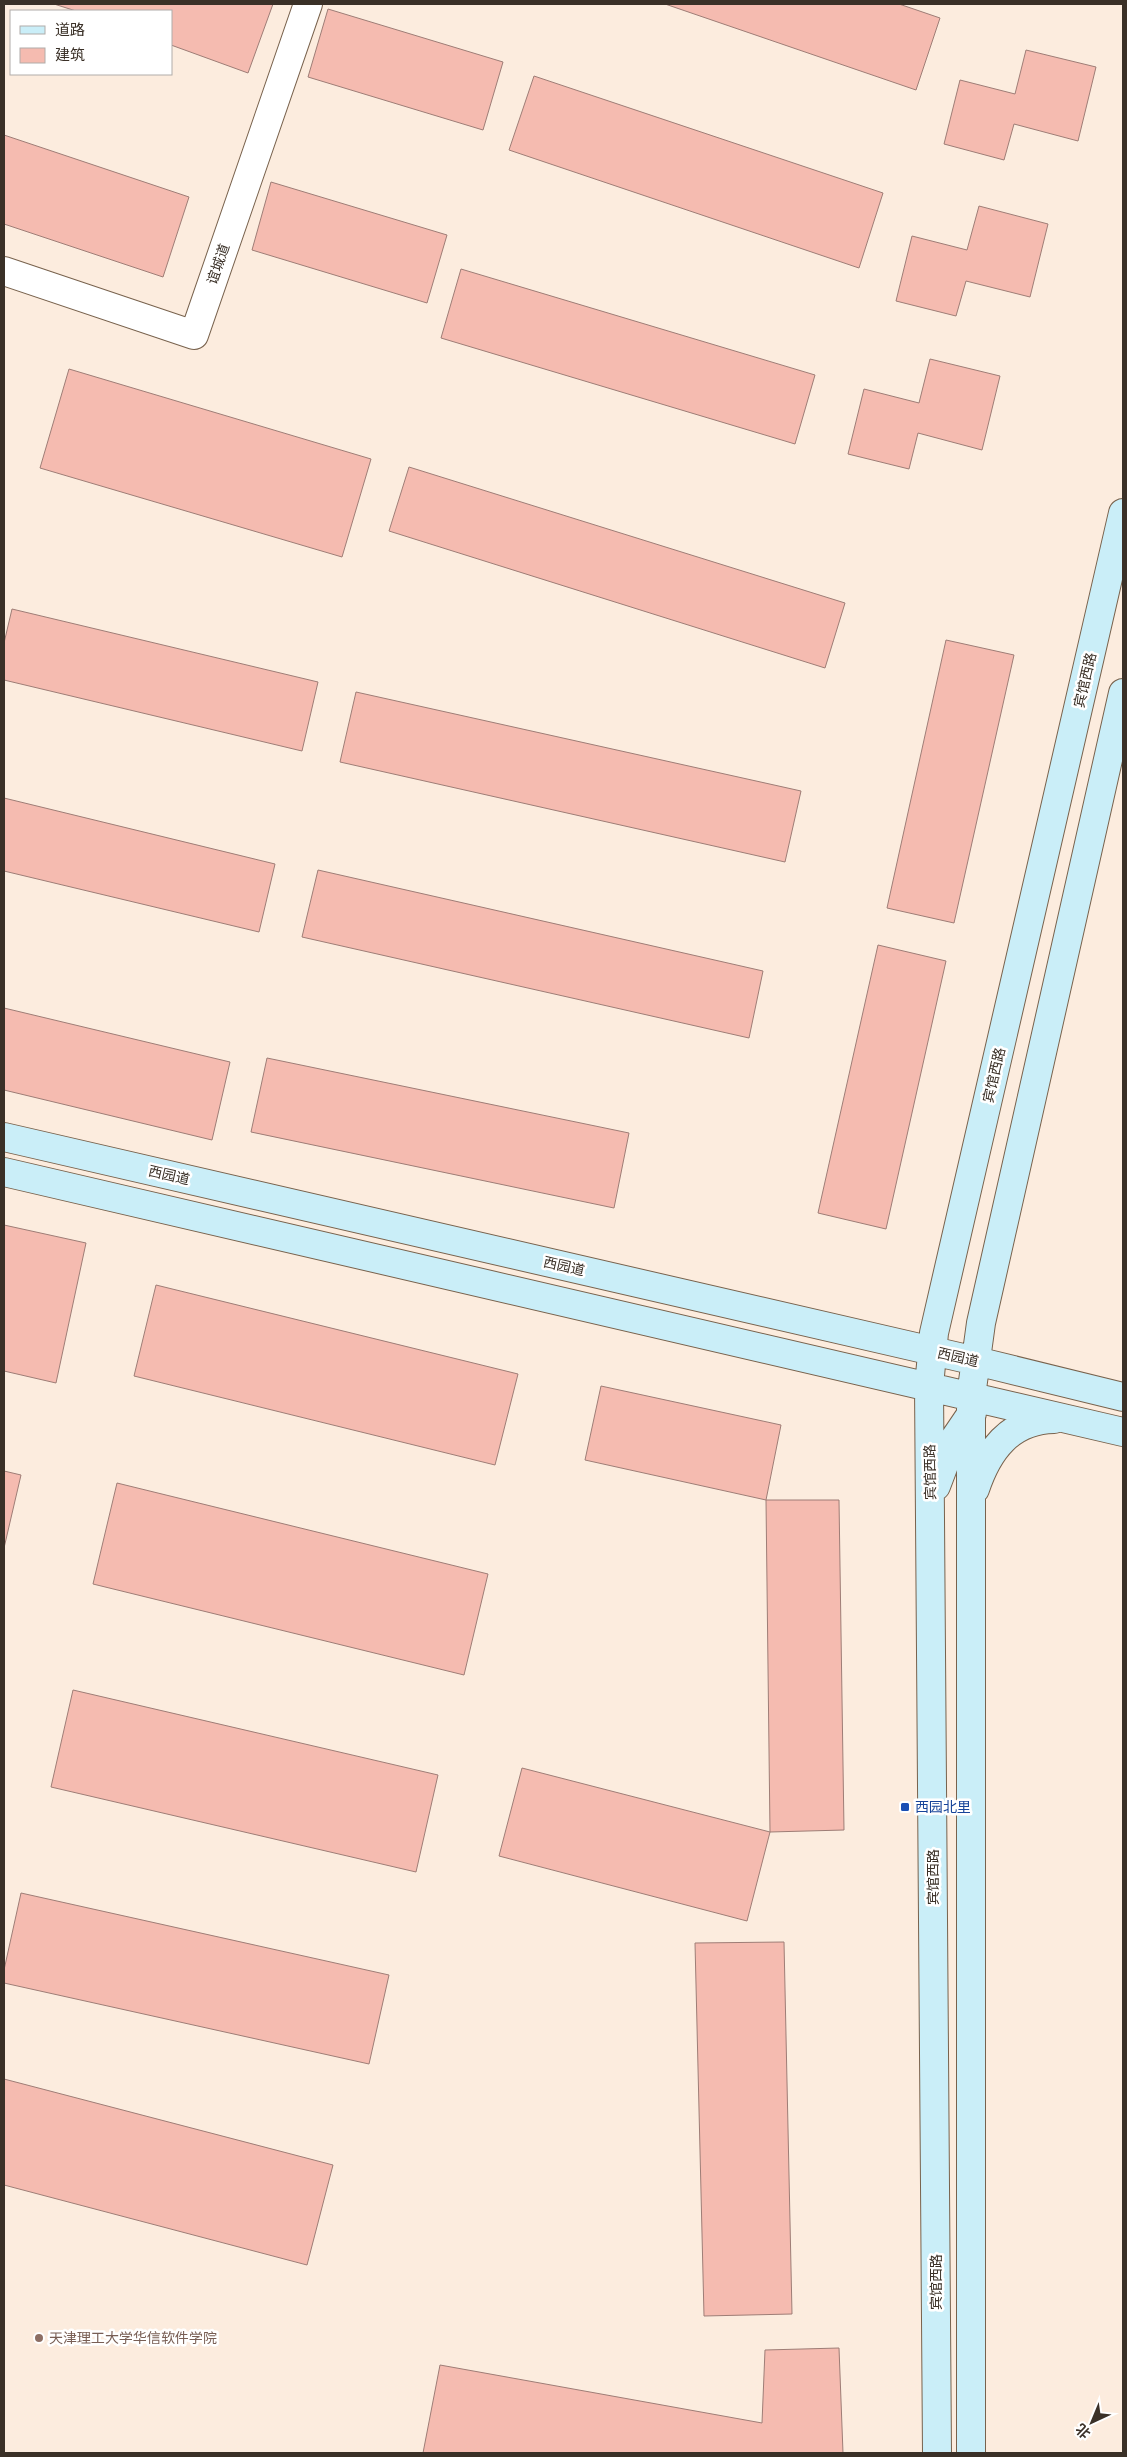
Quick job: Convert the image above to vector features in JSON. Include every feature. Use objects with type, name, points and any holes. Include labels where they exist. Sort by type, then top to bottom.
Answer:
[{"type":"main road","name":"宾馆西路","points":[[937,2453],[929,1386],[932,1351],[934,1333],[1123,514]]},
{"type":"main road","points":[[972,2453],[971,1501],[977,1403],[976,1361],[981,1323],[1123,693]]},
{"type":"main road","name":"西园道","points":[[4,1137],[976,1361],[1123,1397]]},
{"type":"main road","points":[[4,1172],[929,1386],[977,1403],[1068,1418],[1123,1432]]},
{"type":"main road","points":[[930,1504],[950,1447],[977,1403],[1012,1388],[1027,1386],[1080,1386]]},
{"type":"main road","points":[[971,1501],[986,1460],[999,1442],[1011,1430],[1042,1419],[1068,1418]]},
{"type":"street","name":"谊城道","points":[[4,271],[194,335],[308,4]]},
{"type":"building","points":[[54,4],[273,4],[248,73],[172,45],[172,10],[73,10]]},
{"type":"building","points":[[665,4],[899,4],[940,18],[916,90]]},
{"type":"building","points":[[328,9],[503,62],[483,130],[308,77]]},
{"type":"building","points":[[1026,50],[1096,67],[1078,141],[1014,124],[1004,160],[944,144],[960,80],[1015,94]]},
{"type":"building","points":[[534,76],[883,193],[859,268],[509,150]]},
{"type":"building","points":[[4,135],[189,197],[163,277],[4,224]]},
{"type":"building","points":[[271,182],[447,235],[427,303],[252,250]]},
{"type":"building","points":[[979,206],[1048,224],[1030,297],[966,281],[956,316],[896,301],[912,236],[967,250]]},
{"type":"building","points":[[461,269],[815,375],[795,444],[441,338]]},
{"type":"building","points":[[930,359],[1000,376],[982,450],[918,433],[909,469],[848,454],[864,389],[919,403]]},
{"type":"building","points":[[69,369],[371,459],[342,557],[40,468]]},
{"type":"building","points":[[409,467],[845,603],[825,668],[389,531]]},
{"type":"building","points":[[12,609],[318,682],[302,751],[4,680],[4,643]]},
{"type":"building","points":[[946,640],[1014,655],[954,923],[887,908]]},
{"type":"building","points":[[356,692],[801,791],[785,862],[340,762]]},
{"type":"building","points":[[4,798],[275,864],[259,932],[4,871]]},
{"type":"building","points":[[318,870],[763,971],[749,1038],[302,937]]},
{"type":"building","points":[[878,945],[946,961],[886,1229],[818,1213]]},
{"type":"building","points":[[4,1008],[230,1062],[212,1140],[4,1090]]},
{"type":"building","points":[[267,1058],[629,1133],[614,1208],[251,1132]]},
{"type":"building","points":[[4,1225],[86,1243],[56,1383],[4,1371]]},
{"type":"building","points":[[156,1285],[518,1374],[495,1465],[134,1376]]},
{"type":"building","points":[[601,1386],[781,1425],[766,1500],[585,1460]]},
{"type":"building","points":[[4,1471],[21,1475],[4,1548]]},
{"type":"building","points":[[117,1483],[488,1574],[464,1675],[93,1584]]},
{"type":"building","points":[[766,1500],[839,1500],[844,1830],[770,1832]]},
{"type":"building","points":[[73,1690],[438,1775],[416,1872],[51,1787]]},
{"type":"building","points":[[522,1768],[770,1832],[747,1921],[499,1856]]},
{"type":"building","points":[[21,1893],[389,1975],[369,2064],[4,1983],[4,1970]]},
{"type":"building","points":[[784,1942],[792,2314],[704,2316],[695,1943]]},
{"type":"building","points":[[4,2079],[333,2165],[307,2265],[4,2185]]},
{"type":"building","points":[[839,2348],[843,2453],[423,2453],[440,2365],[762,2423],[765,2350]]},
{"type":"place","name":"西园北里","points":[[905,1807]]},
{"type":"place","name":"天津理工大学华信软件学院","points":[[39,2338]]}]
